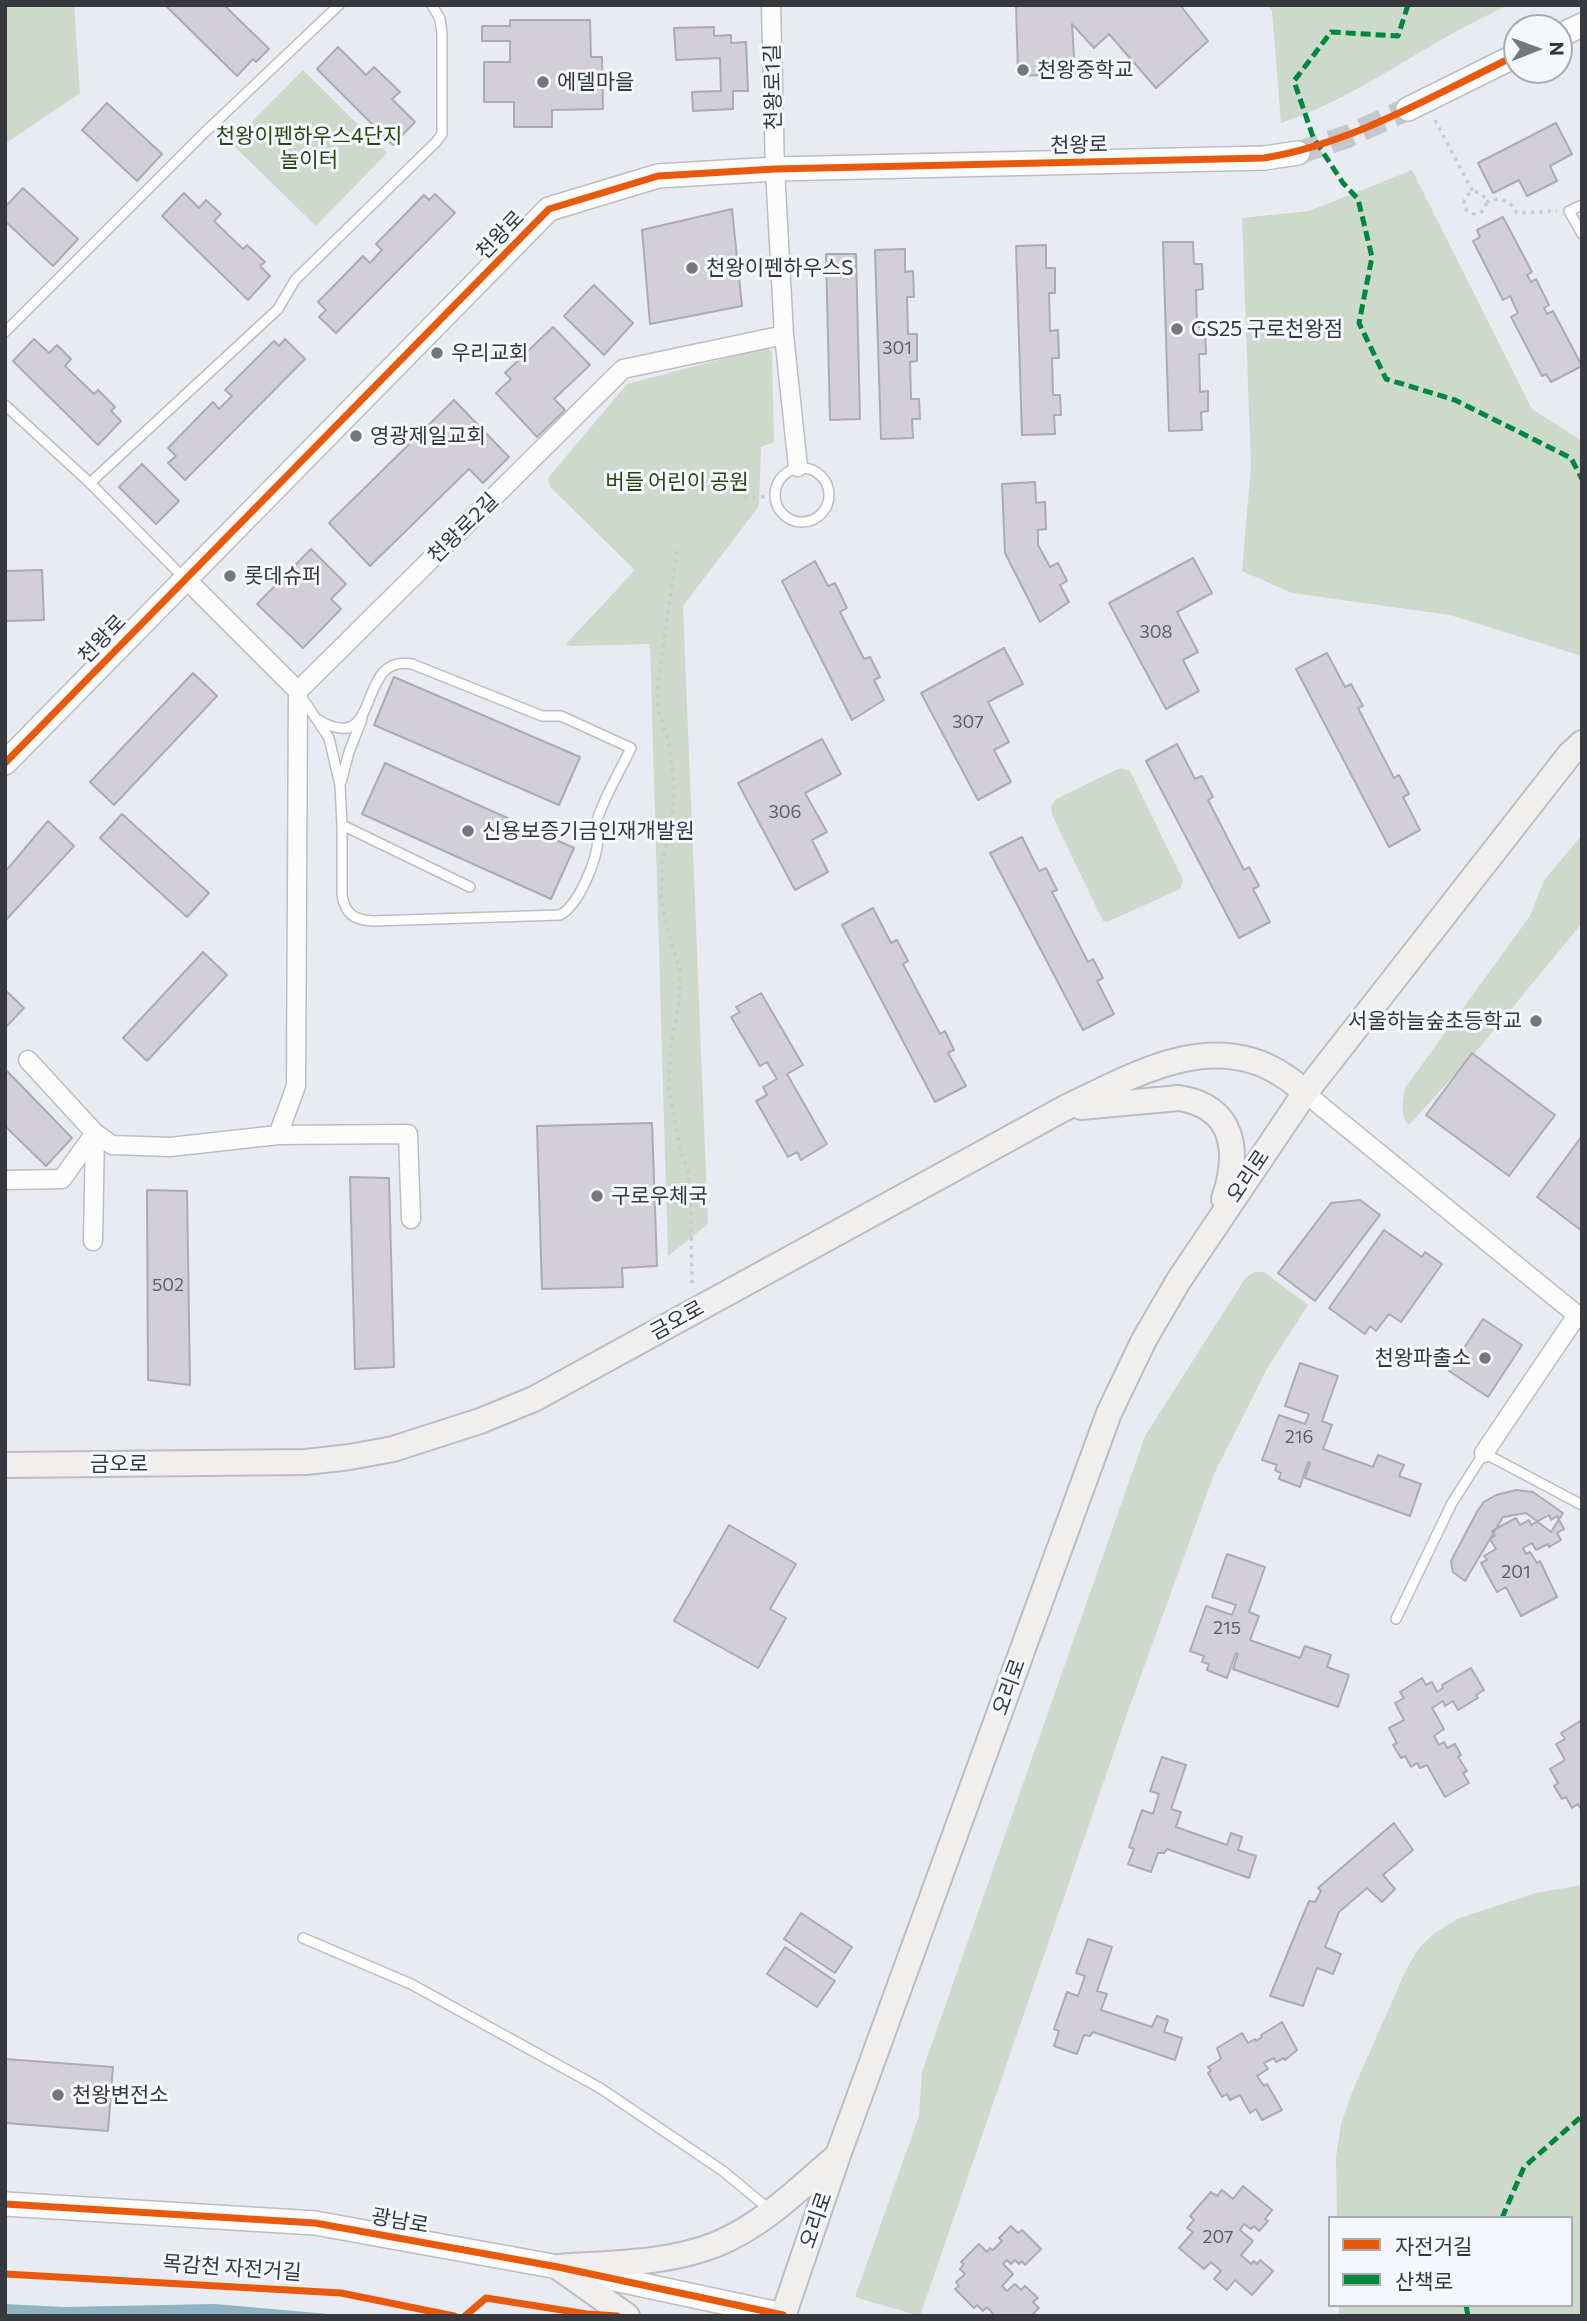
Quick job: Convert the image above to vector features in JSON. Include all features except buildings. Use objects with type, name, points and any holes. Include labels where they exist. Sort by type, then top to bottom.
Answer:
[{"type":"main road","name":"오리로","points":[[783,2316],[838,2155],[1109,1413],[1144,1340],[1218,1220],[1305,1093],[1570,754],[1582,743]]},
{"type":"main road","name":"금오로","points":[[5,1465],[306,1462],[393,1448],[480,1422],[534,1399],[1063,1109],[1137,1074],[1186,1058],[1212,1055],[1263,1065],[1284,1075],[1305,1093]]},
{"type":"main road","points":[[1063,1109],[1179,1098],[1195,1101],[1209,1108],[1223,1123],[1231,1142],[1233,1158],[1231,1178],[1218,1220]]},
{"type":"main road","points":[[558,2267],[649,2260],[681,2255],[716,2245],[772,2211],[838,2155]]},
{"type":"main road","points":[[558,2267],[627,2316]]},
{"type":"street","name":"천왕로1길","points":[[771,5],[775,169]]},
{"type":"street","points":[[1416,104],[1503,62]]},
{"type":"street","name":"천왕로","points":[[5,763],[549,209],[658,176],[775,169],[1264,158],[1298,153]]},
{"type":"street","points":[[775,169],[784,335],[798,467]]},
{"type":"street","name":"천왕로2길","points":[[298,691],[623,369],[784,335]]},
{"type":"street","points":[[186,579],[298,691],[296,1086],[278,1135]]},
{"type":"street","points":[[28,1060],[95,1133],[112,1145],[170,1147],[278,1135],[408,1134],[411,1219]]},
{"type":"street","points":[[1305,1093],[1579,1317],[1484,1453]]},
{"type":"street","points":[[5,1180],[62,1179],[95,1133]]},
{"type":"street","points":[[93,1241],[95,1133]]},
{"type":"street","name":"광남로","points":[[5,2204],[315,2223],[558,2267],[783,2316]]},
{"type":"lane","points":[[5,331],[203,134],[339,5]]},
{"type":"lane","points":[[90,484],[278,309],[295,280],[442,134],[442,33],[440,19],[432,5]]},
{"type":"lane","points":[[1582,205],[1569,211],[1582,233]]},
{"type":"lane","points":[[5,405],[186,579]]},
{"type":"lane","points":[[798,467],[808,468],[824,477],[830,494],[825,512],[810,522],[793,521],[779,510],[775,496],[782,476],[798,467]]},
{"type":"lane","points":[[298,691],[329,738],[340,785],[343,905],[354,918],[373,921],[560,915],[569,911],[575,904],[594,861],[598,839],[596,820],[631,748],[561,716],[542,716],[404,662],[396,663],[383,671],[349,752],[340,785]]},
{"type":"lane","points":[[317,719],[333,729],[343,729],[360,721],[364,714]]},
{"type":"lane","points":[[342,825],[470,887]]},
{"type":"lane","points":[[1396,1619],[1452,1503],[1484,1453],[1582,1505]]},
{"type":"lane","points":[[303,1938],[411,1984],[600,2088],[723,2171],[772,2211]]},
{"type":"path","points":[[1416,104],[1473,192],[1483,195],[1486,202],[1482,212],[1475,214],[1469,212],[1464,202],[1473,192]]},
{"type":"path","points":[[1486,202],[1509,202],[1517,214],[1569,211]]},
{"type":"path","points":[[744,498],[775,496]]},
{"type":"path","points":[[677,551],[658,682],[658,710],[669,743],[674,788],[672,826],[662,861],[662,897],[668,932],[680,970],[679,1002],[670,1051],[669,1089],[681,1153],[688,1171],[692,1311]]},
{"type":"green space","points":[[5,5],[74,5],[80,93],[5,144]]},
{"type":"green space","points":[[1268,5],[1508,5],[1350,93],[1281,123],[1272,11]]},
{"type":"green space","name":"천왕이펜하우스4단지 놀이터","points":[[303,70],[387,153],[316,226],[231,143]]},
{"type":"green space","points":[[1412,170],[1532,409],[1582,441],[1582,656],[1450,615],[1292,593],[1242,571],[1251,467],[1242,218],[1309,211]]},
{"type":"green space","name":"버들 어린이 공원","points":[[768,347],[772,352],[774,442],[761,447],[759,506],[683,606],[708,1224],[668,1256],[650,644],[566,644],[635,570],[550,487],[548,478],[627,384]]},
{"type":"green space","points":[[1120,768],[1130,771],[1183,880],[1180,889],[1107,922],[1103,921],[1052,815],[1051,806],[1056,799]]},
{"type":"green space","points":[[1582,835],[1582,923],[1480,1047],[1409,1125],[1403,1113],[1405,1088],[1530,916],[1544,880]]},
{"type":"green space","points":[[1255,1272],[1264,1272],[1308,1305],[1268,1367],[1214,1474],[1128,1711],[920,2316],[855,2297],[919,2116],[922,2072],[1145,1436],[1246,1277]]},
{"type":"green space","points":[[1582,1885],[1582,2316],[1339,2316],[1339,2307],[1573,2307],[1573,2216],[1337,2216],[1336,2157],[1341,2124],[1353,2090],[1406,1970],[1418,1949],[1432,1935],[1457,1919],[1536,1893]]},
{"type":"water","points":[[5,2304],[63,2307],[215,2304],[351,2316],[5,2316]]},
{"type":"tunnel","points":[[1298,153],[1346,137],[1408,109]]},
{"type":"marked path","points":[[1408,5],[1398,36],[1331,32],[1294,81],[1313,137],[1343,183],[1358,199],[1372,257],[1359,323],[1386,379],[1455,400],[1571,458],[1582,479]]},
{"type":"marked path","points":[[1503,2216],[1524,2167],[1582,2116]]},
{"type":"marked path","points":[[1466,2307],[1468,2316]]},
{"type":"cycle path","points":[[5,763],[549,209],[658,176],[775,169],[1264,158],[1298,151],[1362,129],[1503,62]]},
{"type":"cycle path","points":[[5,2204],[315,2223],[558,2267],[783,2315]]},
{"type":"cycle path","name":"목감천 자전거길","points":[[5,2274],[341,2293],[454,2316]]},
{"type":"cycle path","points":[[465,2316],[486,2298],[587,2314],[617,2316]]},
{"type":"place","name":"천왕중학교","points":[[1023,70]]},
{"type":"place","name":"에델마을","points":[[543,82]]},
{"type":"place","name":"천왕이펜하우스S","points":[[692,268]]},
{"type":"place","name":"GS25 구로천왕점","points":[[1177,329]]},
{"type":"place","name":"우리교회","points":[[437,353]]},
{"type":"place","name":"영광제일교회","points":[[356,436]]},
{"type":"place","name":"롯데슈퍼","points":[[230,576]]},
{"type":"place","name":"신용보증기금인재개발원","points":[[468,831]]},
{"type":"place","name":"서울하늘숲초등학교","points":[[1536,1021]]},
{"type":"place","name":"구로우체국","points":[[597,1196]]},
{"type":"place","name":"천왕파출소","points":[[1485,1358]]},
{"type":"place","name":"천왕변전소","points":[[58,2095]]}]
